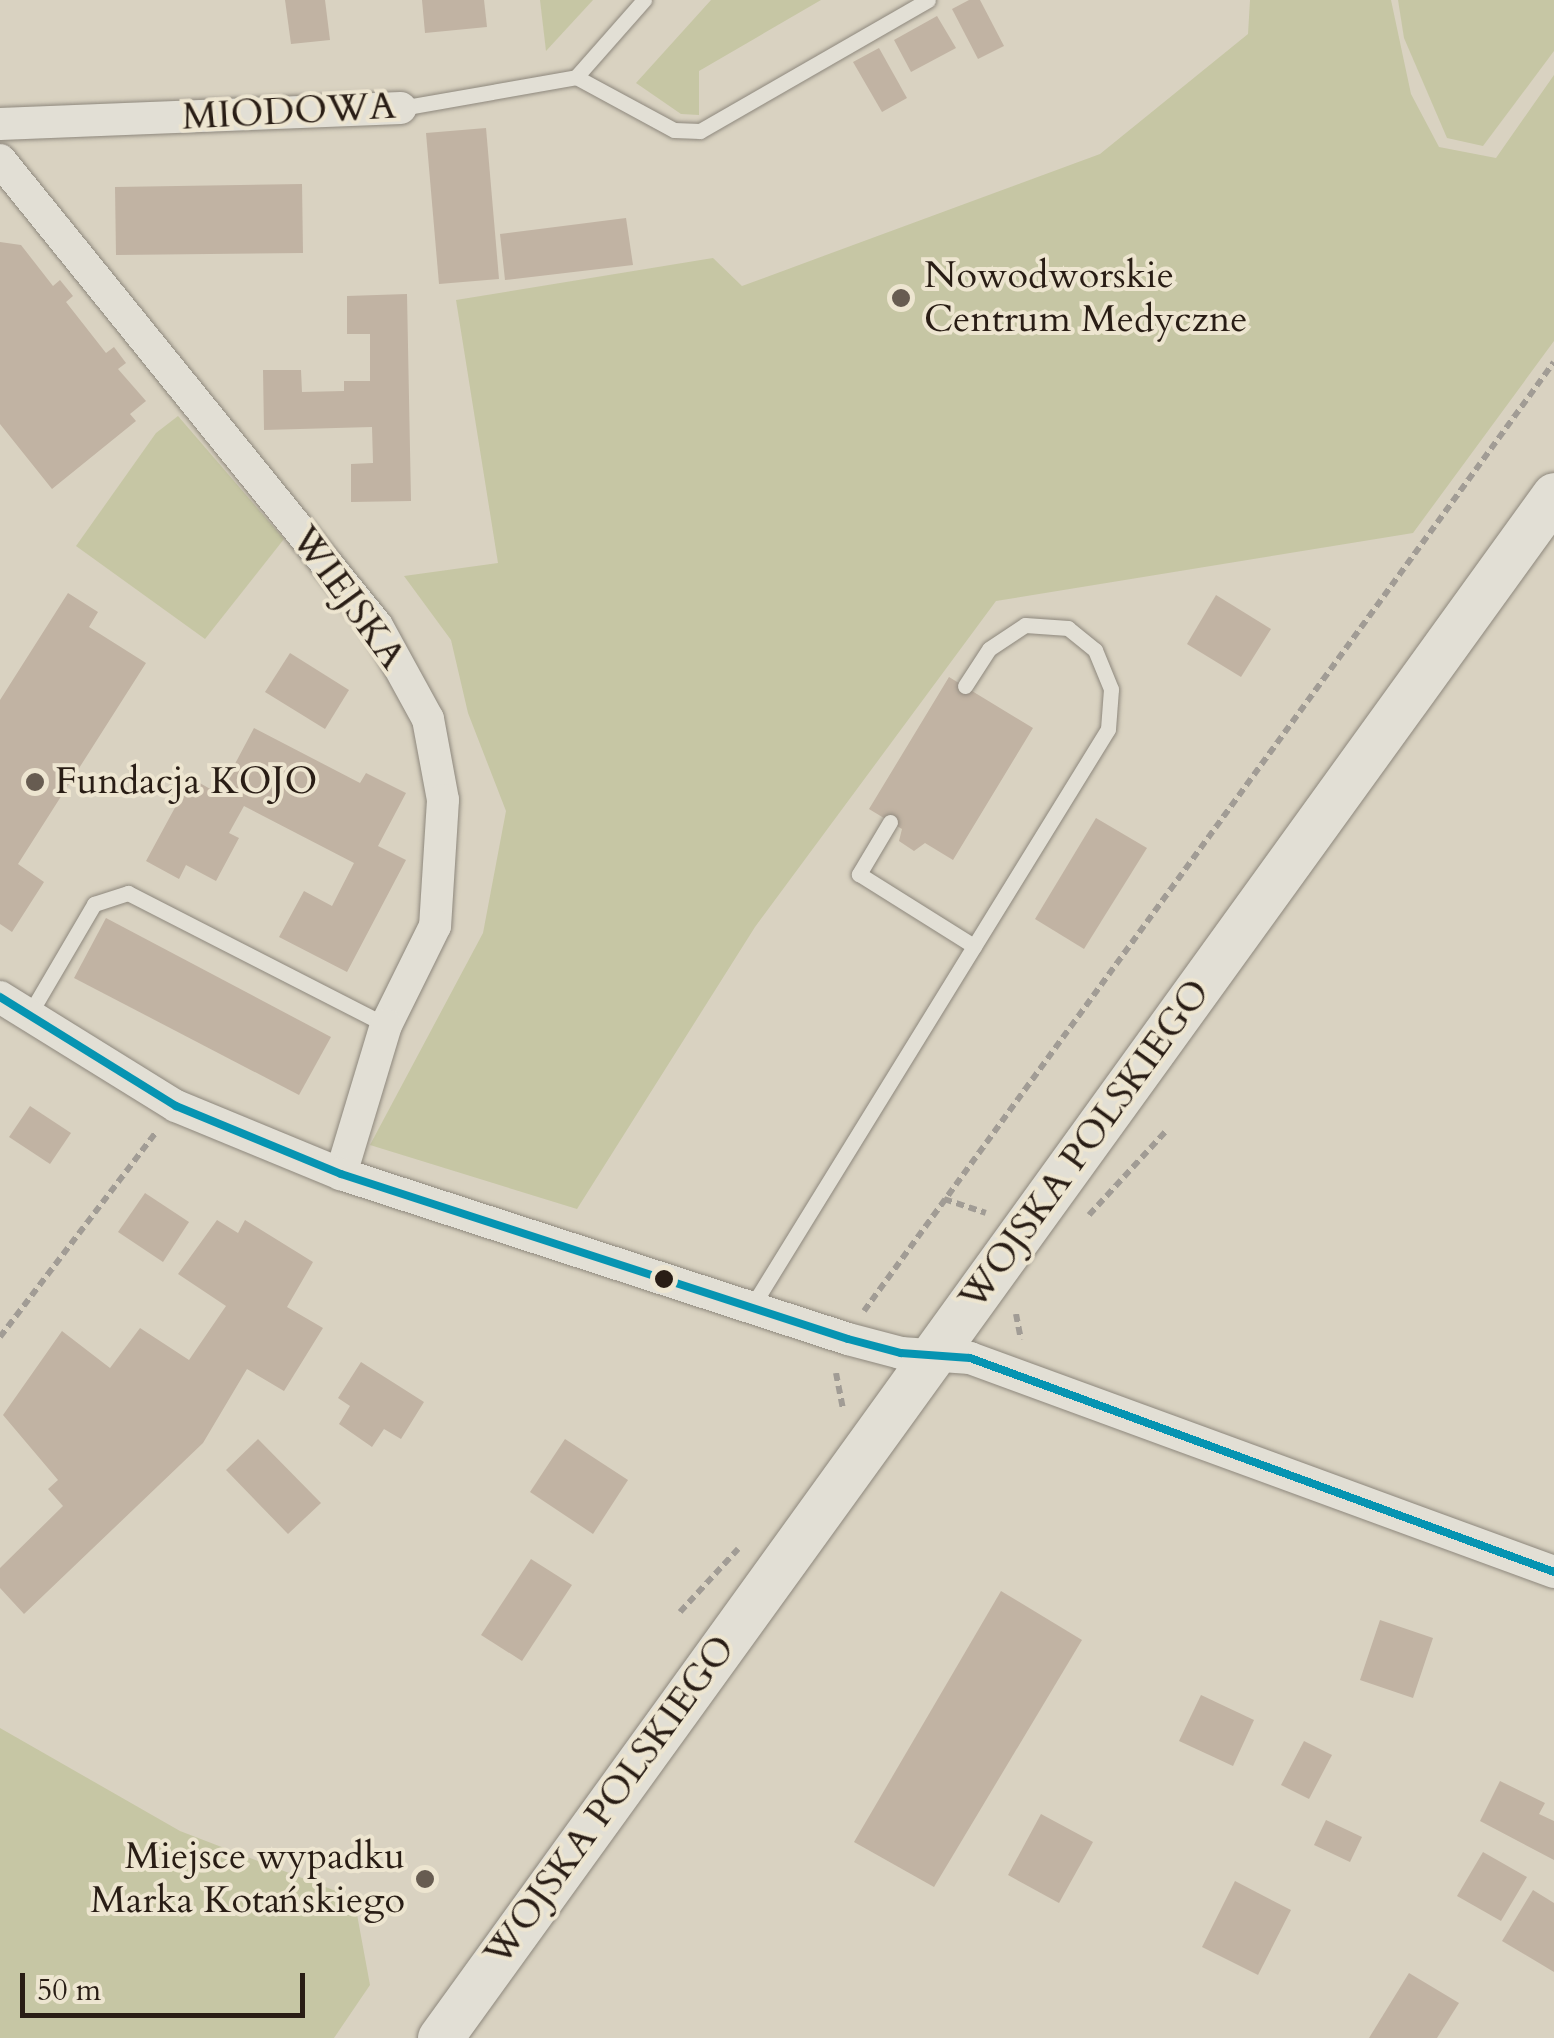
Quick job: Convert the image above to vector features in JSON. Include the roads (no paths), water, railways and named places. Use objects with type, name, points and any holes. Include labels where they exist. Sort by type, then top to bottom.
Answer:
[{"type":"main road","name":"WOJSKA POLSKIEGO","points":[[440,2038],[1554,494]]},
{"type":"street","name":"MIODOWA","points":[[0,124],[401,108]]},
{"type":"street","name":"WIEJSKA","points":[[0,160],[377,626],[428,720],[443,800],[434,926],[386,1024],[341,1174]]},
{"type":"street","points":[[0,997],[176,1106],[341,1174],[750,1308],[836,1349],[934,1356],[1003,1369],[1554,1572]]},
{"type":"lane","points":[[644,0],[576,77],[674,130],[700,131],[928,0]]},
{"type":"lane","name":"MIODOWA","points":[[401,108],[576,77]]},
{"type":"lane","points":[[750,1308],[1108,729],[1111,689],[1095,650],[1068,628],[1026,626],[989,648],[964,686]]},
{"type":"lane","points":[[890,822],[859,874],[974,946]]},
{"type":"lane","points":[[29,1015],[94,904],[128,892],[386,1024]]},
{"type":"place","name":"Nowodworskie Centrum Medyczne","points":[[901,298]]},
{"type":"place","name":"Fundacja KOJO","points":[[35,782]]},
{"type":"place","name":"Miejsce wypadku Marka Kotańskiego","points":[[425,1879]]}]
